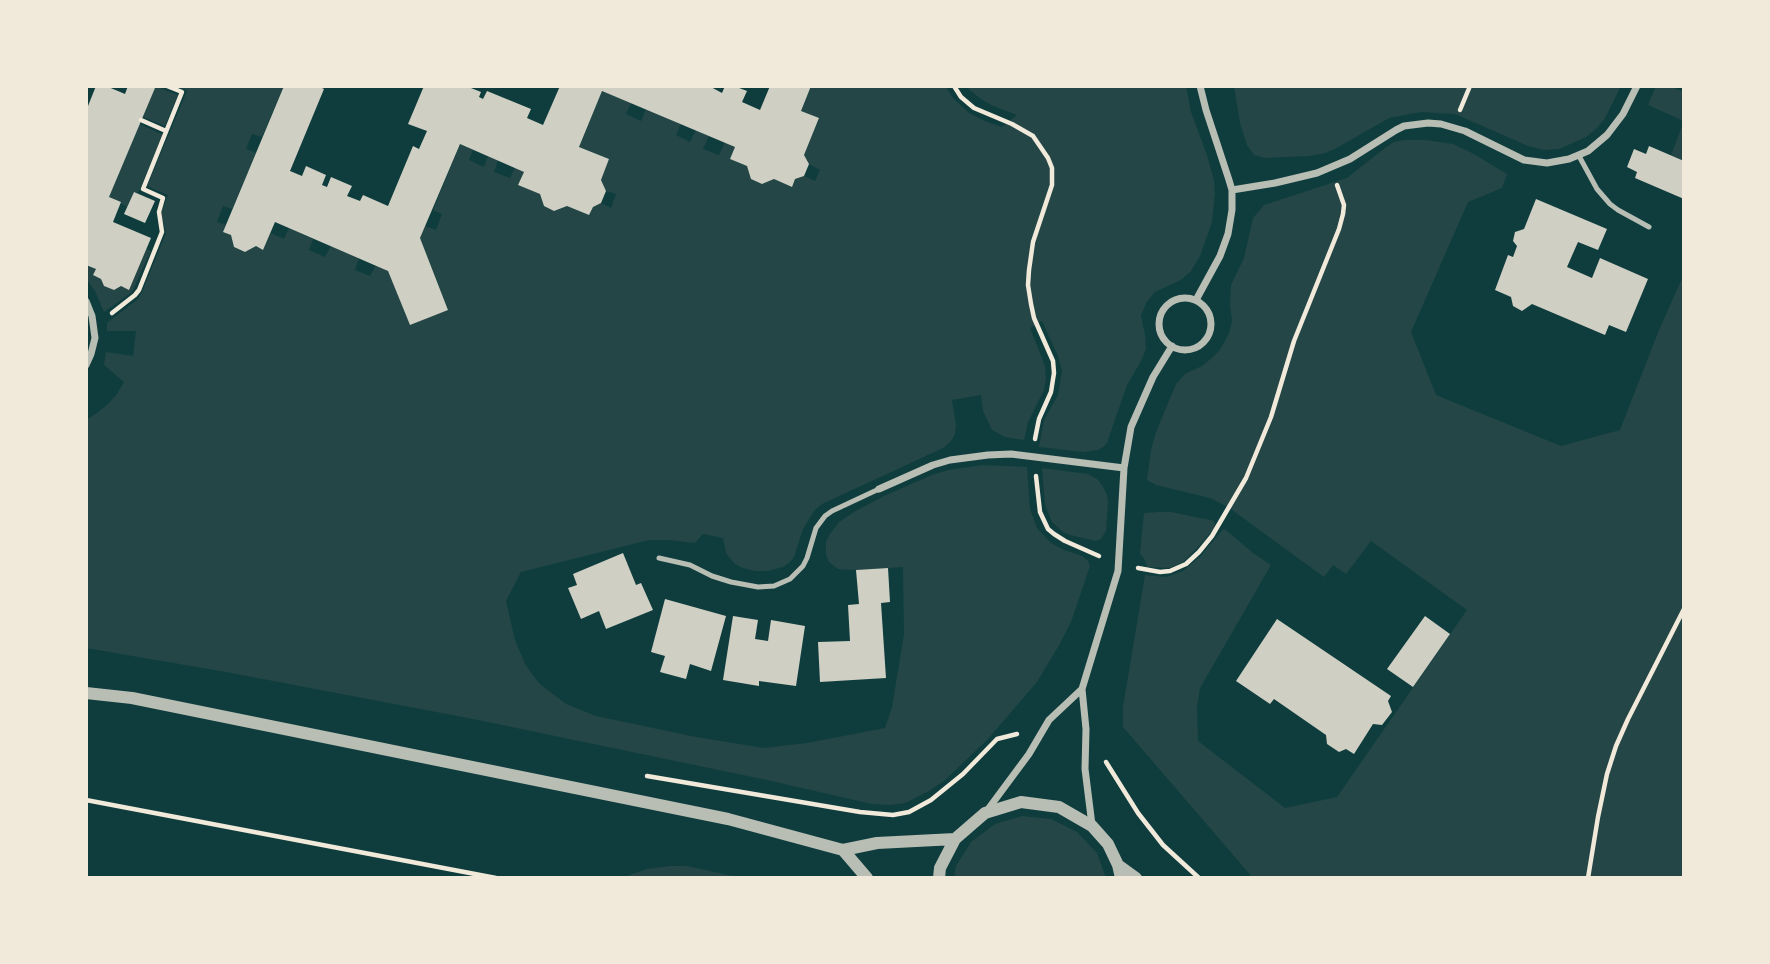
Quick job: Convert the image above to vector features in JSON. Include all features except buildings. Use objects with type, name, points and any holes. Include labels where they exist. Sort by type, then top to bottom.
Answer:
[{"type":"street","points":[[1196,300],[1220,256],[1232,211],[1232,190],[1200,86]]},
{"type":"street","points":[[1232,190],[1298,178],[1331,168],[1404,126],[1428,123],[1465,131],[1513,155],[1537,163],[1579,156],[1598,143],[1616,125],[1637,86]]},
{"type":"street","points":[[1177,299],[1196,300],[1204,306],[1209,315],[1208,335],[1192,348],[1172,346],[1161,331],[1162,312],[1168,304],[1177,299]]},
{"type":"street","points":[[86,301],[94,326],[93,348],[86,365]]},
{"type":"street","points":[[1092,826],[1085,769],[1086,729],[1082,689],[1118,571],[1124,468],[1129,439],[1136,415],[1153,377],[1172,346]]},
{"type":"street","points":[[879,489],[933,465],[988,454],[1124,468]]},
{"type":"street","points":[[939,878],[940,869],[955,839],[985,813],[1029,754],[1049,720],[1082,689]]},
{"type":"street","points":[[86,693],[132,698],[728,819],[843,850],[877,843],[955,839]]},
{"type":"street","points":[[985,813],[1021,803],[1059,807],[1092,826],[1108,844],[1118,864],[1121,878]]},
{"type":"street","points":[[843,850],[867,878]]},
{"type":"street","points":[[1118,864],[1136,878]]},
{"type":"lane","points":[[1579,156],[1597,189],[1610,204],[1649,227]]},
{"type":"lane","points":[[659,558],[690,565],[731,583],[767,588],[781,584],[803,566],[816,528],[825,516],[879,489]]},
{"type":"path","points":[[94,326],[139,290],[161,237],[159,212],[163,198],[143,189],[182,92],[167,86]]},
{"type":"path","points":[[954,86],[961,97],[974,108],[1033,136],[1052,168],[1052,185],[1033,242],[1028,285],[1034,318],[1053,361],[1054,373],[1035,441],[1038,502],[1048,529],[1065,541],[1105,558]]},
{"type":"path","points":[[141,121],[166,131]]},
{"type":"path","points":[[1134,568],[1166,572],[1186,564],[1212,536],[1246,478],[1271,416],[1294,341],[1339,229],[1343,214],[1342,199],[1331,168]]},
{"type":"path","points":[[1588,878],[1607,774],[1616,746],[1684,609]]},
{"type":"path","points":[[643,775],[893,815],[909,812],[946,789],[998,739],[1022,733]]},
{"type":"path","points":[[998,739],[1011,749],[1029,754]]},
{"type":"path","points":[[1085,769],[1118,780],[1138,813],[1163,845],[1199,878]]},
{"type":"path","points":[[86,800],[496,878]]},
{"type":"shaded area","points":[[155,86],[178,95],[165,126],[143,117]]},
{"type":"shaded area","points":[[176,86],[284,86],[262,137],[252,134],[246,149],[256,153],[232,209],[223,206],[217,222],[226,225],[223,232],[231,235],[234,247],[245,252],[256,246],[263,250],[271,233],[284,239],[289,228],[313,239],[309,250],[325,257],[331,246],[359,258],[355,270],[370,276],[376,265],[388,271],[410,325],[448,309],[420,238],[425,226],[436,230],[442,214],[433,210],[460,144],[473,150],[469,160],[484,167],[488,156],[498,160],[494,172],[510,178],[515,167],[524,172],[518,185],[540,194],[544,206],[554,211],[567,206],[589,215],[593,207],[601,203],[611,208],[616,194],[606,191],[601,180],[609,159],[579,147],[602,91],[631,103],[626,114],[641,121],[646,109],[681,124],[676,135],[690,142],[696,130],[709,136],[703,149],[719,155],[725,142],[735,147],[730,159],[747,166],[752,179],[762,184],[774,179],[791,187],[795,179],[804,176],[815,181],[820,170],[809,164],[804,155],[819,119],[801,111],[811,86],[945,86],[969,113],[1002,127],[1017,115],[991,105],[965,86],[1186,86],[1191,112],[1214,181],[1212,222],[1200,256],[1191,271],[1181,280],[1155,292],[1146,303],[1141,316],[1146,349],[1127,385],[1107,443],[1103,447],[1084,452],[1039,447],[1044,420],[1058,395],[1062,371],[1042,321],[1030,328],[1045,366],[1046,379],[1044,390],[1028,422],[1024,440],[1005,437],[992,430],[983,411],[981,395],[952,400],[956,425],[951,441],[943,448],[822,504],[814,511],[803,529],[794,557],[783,567],[755,571],[740,567],[726,553],[723,538],[703,534],[695,543],[649,540],[521,572],[506,601],[515,640],[532,674],[540,684],[566,704],[596,716],[764,748],[885,728],[892,707],[904,634],[903,567],[838,569],[829,562],[826,555],[826,542],[830,534],[839,522],[854,512],[932,475],[982,465],[1027,467],[1030,509],[1037,528],[1051,543],[1082,556],[1090,566],[1071,622],[1037,682],[987,740],[945,780],[905,803],[891,805],[872,804],[473,719],[86,648],[86,420],[109,403],[124,382],[104,365],[106,352],[133,356],[136,331],[107,331],[107,323],[138,299],[166,233],[161,213],[168,195],[147,186],[187,91]]},
{"type":"shaded area","points":[[1234,86],[1621,86],[1597,128],[1586,137],[1559,149],[1544,150],[1528,146],[1455,114],[1421,112],[1389,118],[1325,153],[1265,158],[1254,155],[1247,145],[1240,123]]},
{"type":"shaded area","points":[[1656,86],[1669,86],[1684,92],[1684,121],[1648,105]]},
{"type":"shaded area","points":[[1684,121],[1684,161],[1671,155]]},
{"type":"shaded area","points":[[140,124],[163,135],[138,193],[134,192],[127,207],[109,197]]},
{"type":"shaded area","points":[[1404,140],[1453,144],[1507,174],[1502,188],[1468,202],[1411,332],[1436,395],[1561,446],[1620,430],[1684,274],[1684,878],[1253,878],[1123,727],[1123,706],[1145,575],[1166,577],[1183,571],[1201,556],[1223,529],[1271,565],[1200,688],[1197,706],[1198,741],[1285,808],[1337,797],[1467,610],[1371,541],[1346,574],[1333,565],[1324,577],[1228,507],[1210,498],[1156,485],[1147,480],[1156,432],[1176,384],[1185,374],[1213,357],[1229,334],[1232,321],[1231,285],[1244,258],[1253,218],[1264,205],[1347,178],[1394,142]]},
{"type":"shaded area","points":[[146,249],[151,251],[132,292],[104,312],[95,291],[86,279],[86,265],[96,269],[93,275],[101,279],[104,286],[114,290],[121,286],[129,289]]},
{"type":"shaded area","points":[[1042,468],[1088,474],[1102,485],[1108,502],[1106,531],[1101,539],[1096,541],[1070,535],[1052,522],[1045,505]]},
{"type":"shaded area","points":[[1171,512],[1214,521],[1215,527],[1183,562],[1170,568],[1147,567],[1140,554],[1144,513]]},
{"type":"shaded area","points":[[1022,816],[1051,819],[1077,832],[1097,853],[1106,878],[954,878],[956,866],[971,842],[995,824]]},
{"type":"shaded area","points":[[687,866],[742,878],[624,877],[647,869]]}]
